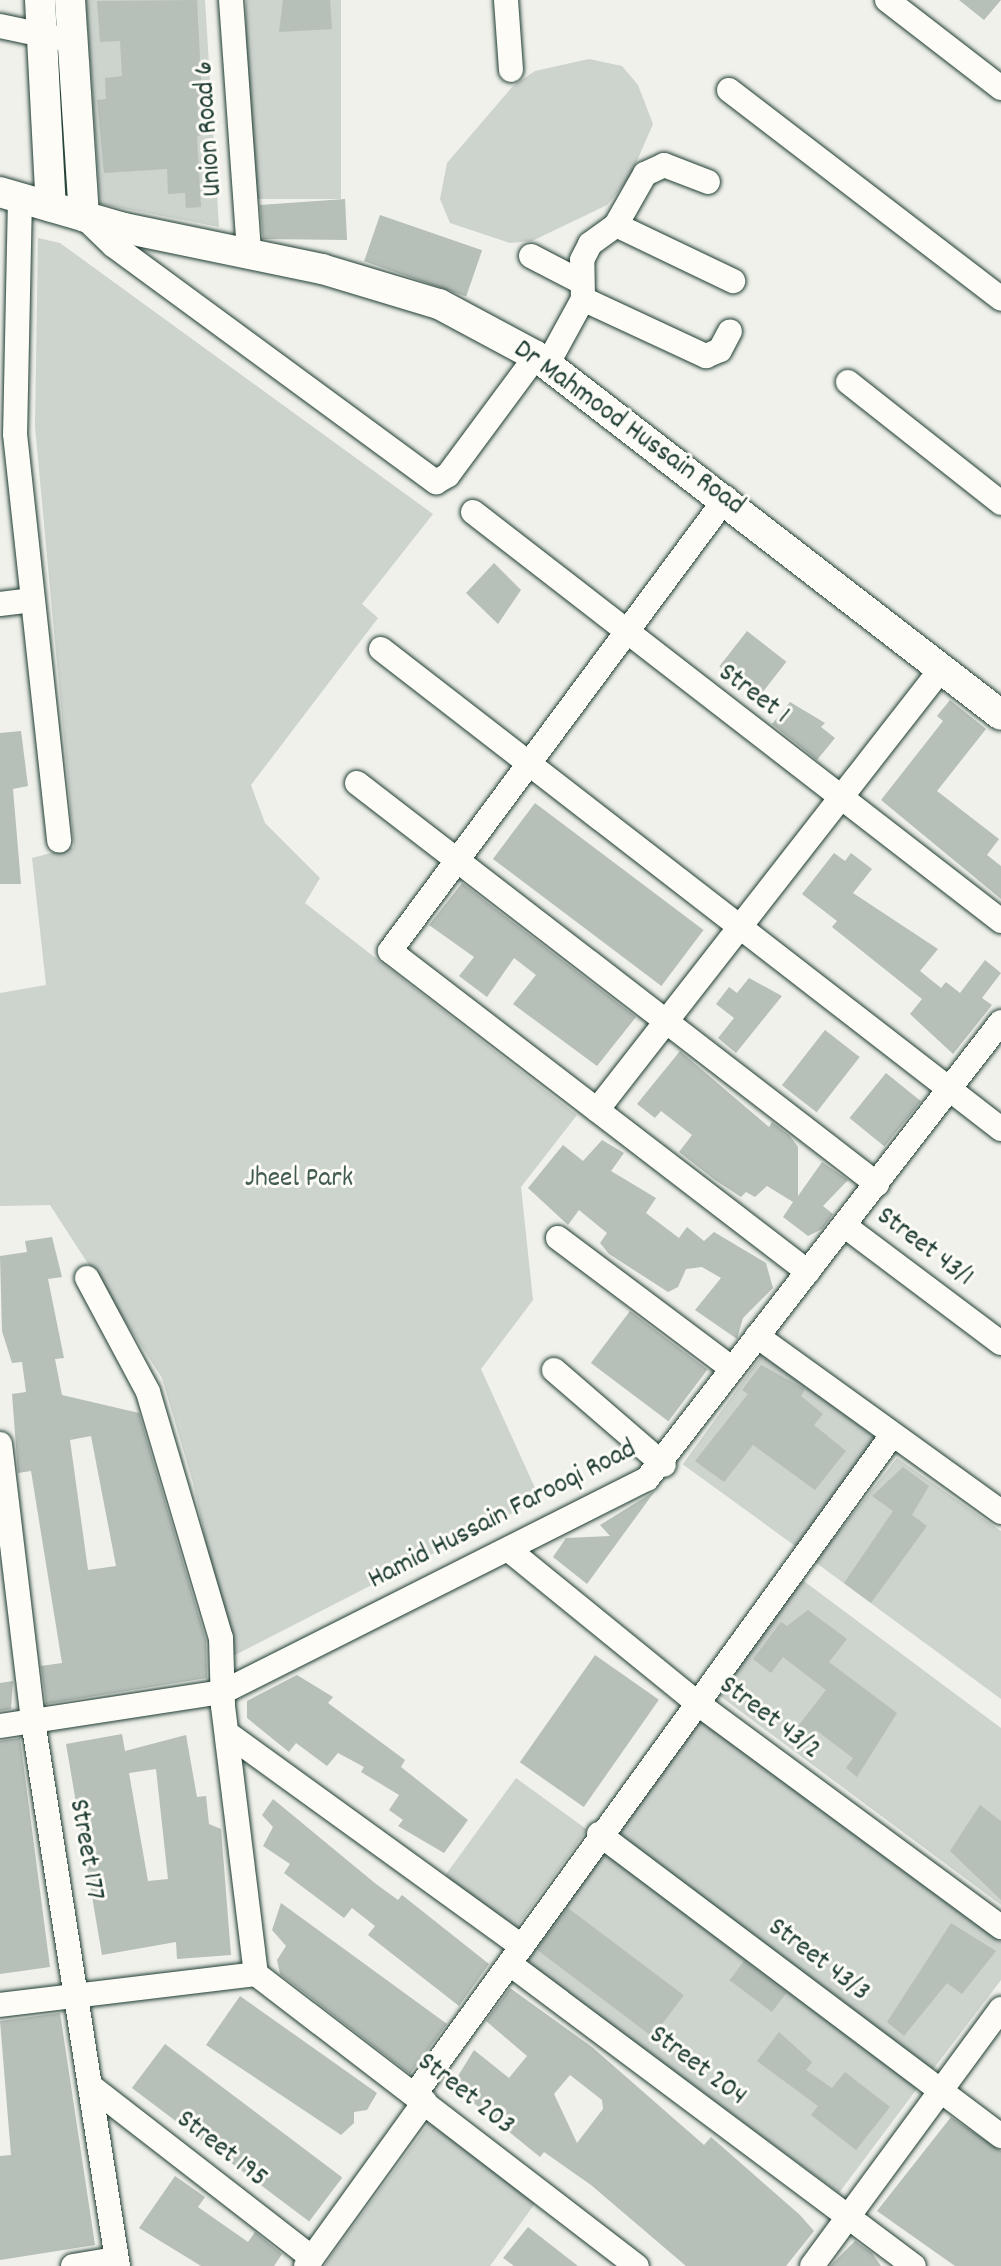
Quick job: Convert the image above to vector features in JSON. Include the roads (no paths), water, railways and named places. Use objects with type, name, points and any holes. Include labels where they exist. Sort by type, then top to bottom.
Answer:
[{"type":"main road","points":[[40,0],[51,207]]},
{"type":"main road","points":[[70,0],[83,217]]},
{"type":"main road","name":"Dr Mahmood Hussain Road","points":[[10,195],[83,217],[248,254],[439,304],[542,360],[726,498],[1001,715]]},
{"type":"street","name":"Union Road 6","points":[[231,0],[248,254]]},
{"type":"street","points":[[506,0],[511,70]]},
{"type":"street","points":[[887,0],[1001,88]]},
{"type":"street","points":[[0,26],[42,38],[72,39]]},
{"type":"street","points":[[729,90],[1001,299]]},
{"type":"street","points":[[83,217],[113,245],[436,482],[448,475],[542,360],[581,290],[590,244],[616,225],[653,166],[708,182]]},
{"type":"street","points":[[10,195],[8,355],[31,600],[59,841]]},
{"type":"street","points":[[616,225],[733,281]]},
{"type":"street","points":[[531,256],[581,290],[706,356],[720,350],[730,331]]},
{"type":"street","points":[[848,382],[1001,503]]},
{"type":"street","points":[[726,498],[390,951],[808,1272]]},
{"type":"street","name":"Street 1","points":[[473,512],[623,634],[1001,921]]},
{"type":"street","points":[[0,604],[31,600]]},
{"type":"street","points":[[381,649],[1001,1129]]},
{"type":"street","points":[[597,1110],[738,925],[942,668]]},
{"type":"street","points":[[357,783],[668,1018],[877,1185]]},
{"type":"street","name":"Hamid Hussain Farooqi Road","points":[[0,1726],[223,1692],[509,1550],[664,1465],[731,1368],[877,1185],[1001,1022]]},
{"type":"street","name":"Street 43/1","points":[[845,1226],[1001,1343]]},
{"type":"street","points":[[558,1238],[731,1368]]},
{"type":"street","points":[[0,2005],[79,1993],[256,1974],[231,1736],[223,1692],[221,1638],[148,1392],[87,1278]]},
{"type":"street","points":[[757,1336],[1001,1512]]},
{"type":"street","points":[[554,1370],[664,1465]]},
{"type":"street","points":[[309,2262],[599,1834],[892,1435]]},
{"type":"street","name":"Street 177","points":[[0,1444],[33,1721],[79,1993],[117,2262]]},
{"type":"street","name":"Street 43/2","points":[[509,1550],[697,1703],[1001,1927]]},
{"type":"street","name":"Street 204","points":[[231,1736],[914,2266]]},
{"type":"street","name":"Street 43/3","points":[[599,1834],[1001,2136]]},
{"type":"street","name":"Street 203","points":[[256,1974],[637,2266]]},
{"type":"street","points":[[812,2266],[1001,2009]]},
{"type":"street","name":"Street 195","points":[[93,2088],[309,2262]]},
{"type":"street","points":[[73,2266],[117,2262]]},
{"type":"park label","name":"Jheel Park","points":[[299,1180]]}]
